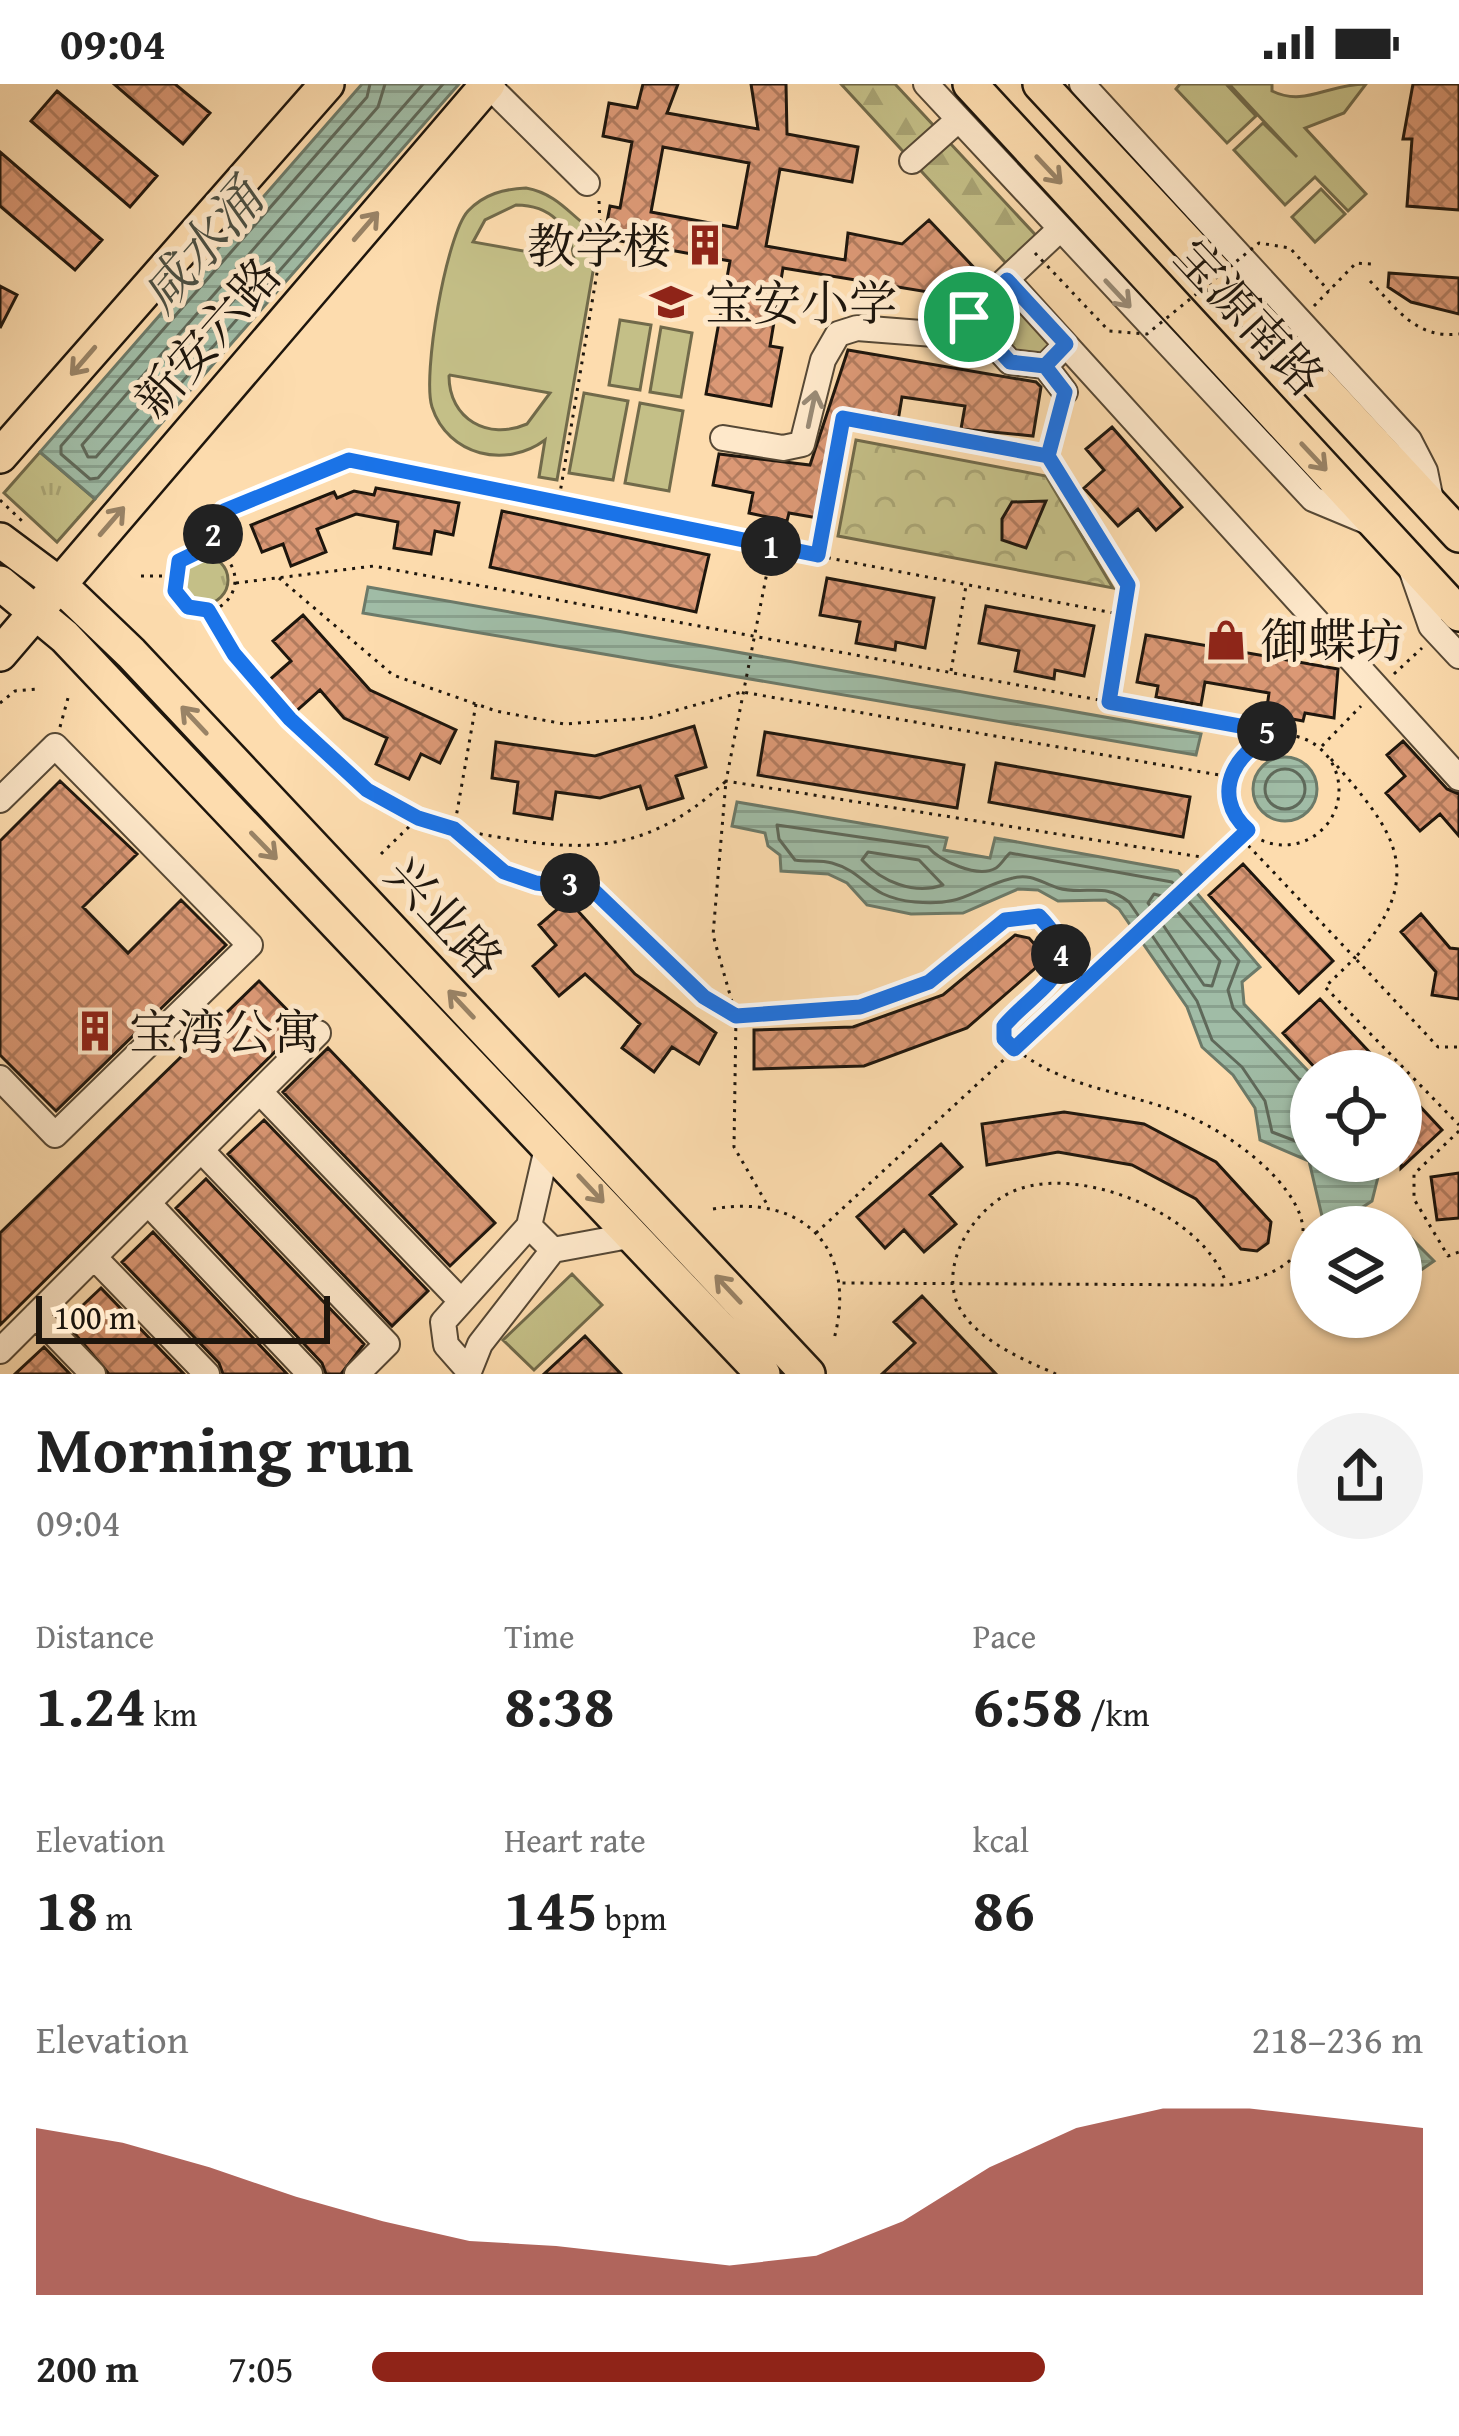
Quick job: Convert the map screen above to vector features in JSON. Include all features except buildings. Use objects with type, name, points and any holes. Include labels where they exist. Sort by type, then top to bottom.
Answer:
[{"type":"main road","name":"新安六路","points":[[0,456],[327,84]]},
{"type":"main road","name":"新安六路","points":[[0,654],[488,84]]},
{"type":"main road","name":"宝源南路","points":[[970,84],[1459,614]]},
{"type":"main road","name":"宝源南路","points":[[1040,84],[1447,519]]},
{"type":"main road","points":[[1101,226],[1095,210],[1107,189],[1122,184],[1142,194]]},
{"type":"main road","name":"兴业路","points":[[0,540],[59,584],[131,653],[531,1103],[548,1144],[763,1374]]},
{"type":"main road","name":"兴业路","points":[[0,583],[37,611],[808,1374]]},
{"type":"street","points":[[488,84],[587,183]]},
{"type":"street","points":[[926,84],[1312,500],[1376,525]]},
{"type":"street","points":[[1082,84],[1409,440],[1447,519]]},
{"type":"street","points":[[912,161],[958,120]]},
{"type":"street","points":[[723,438],[783,448],[802,444],[823,360],[838,334],[857,328],[940,338],[1059,230]]},
{"type":"street","points":[[1007,280],[1459,778]]},
{"type":"street","points":[[961,321],[1010,362],[1045,366],[1065,392]]},
{"type":"street","points":[[1045,366],[1066,344]]},
{"type":"street","points":[[1409,561],[1431,626],[1459,656]]},
{"type":"street","points":[[0,800],[55,746],[250,945],[55,1135],[0,1078]]},
{"type":"street","points":[[0,1351],[317,1033]]},
{"type":"street","points":[[260,1091],[460,1300]]},
{"type":"street","points":[[548,1144],[529,1226],[460,1300],[441,1329],[446,1346],[468,1372],[480,1344],[553,1250],[634,1235]]},
{"type":"street","points":[[201,1150],[387,1344],[358,1374]]},
{"type":"street","points":[[148,1203],[310,1374]]},
{"type":"street","points":[[529,1226],[553,1250]]},
{"type":"street","points":[[94,1257],[207,1374]]},
{"type":"street","points":[[37,1315],[93,1374]]},
{"type":"path","points":[[558,505],[603,232],[600,203],[587,183]]},
{"type":"path","points":[[1035,253],[1109,331],[1147,334],[1259,243],[1291,248],[1329,291]]},
{"type":"path","points":[[1312,308],[1356,262],[1371,264]]},
{"type":"path","points":[[1370,281],[1411,324],[1426,333],[1459,334]]},
{"type":"path","points":[[1065,392],[1048,456],[1128,585],[1109,702]]},
{"type":"path","points":[[818,555],[843,418],[1048,456]]},
{"type":"path","points":[[206,548],[224,511],[349,460],[1124,615]]},
{"type":"path","points":[[768,1206],[734,1147],[736,1016],[713,934],[726,781],[772,547]]},
{"type":"path","points":[[208,610],[227,602],[236,583],[225,556],[206,548],[186,554],[173,577],[180,600],[208,610],[234,654],[290,719],[367,790],[418,818],[454,829],[578,847],[643,838],[687,818],[726,781]]},
{"type":"path","points":[[236,583],[374,566],[1283,734],[1318,746],[1383,819],[1397,861],[1391,907],[1355,958],[1325,987],[1459,1128],[1414,1174],[1414,1199],[1448,1256],[1459,1252]]},
{"type":"path","points":[[141,576],[173,577]]},
{"type":"path","points":[[279,578],[393,675],[476,704],[564,724],[649,718],[742,692],[1231,777]]},
{"type":"path","points":[[951,673],[966,584]]},
{"type":"path","points":[[0,703],[15,691],[38,689]]},
{"type":"path","points":[[55,746],[68,698]]},
{"type":"path","points":[[454,829],[476,704]]},
{"type":"path","points":[[1283,734],[1250,746],[1231,777],[1232,809],[1248,830],[1272,844],[1291,844],[1324,829],[1340,795],[1331,759]]},
{"type":"path","points":[[726,781],[1220,860]]},
{"type":"path","points":[[381,854],[418,818]]},
{"type":"path","points":[[454,829],[504,872],[536,883],[593,890],[704,997],[736,1016],[860,1007],[929,982],[1005,920],[1039,916],[1057,935],[1061,956],[1055,977],[1004,1026],[1004,1039],[1047,1074],[1164,1105],[1215,1130],[1294,1199],[1306,1233],[1296,1259],[1268,1278],[1227,1285],[841,1282]]},
{"type":"path","points":[[816,1233],[1248,830]]},
{"type":"path","points":[[1240,838],[1438,1047],[1459,1047]]},
{"type":"path","points":[[1056,1374],[991,1340],[960,1309],[953,1283],[967,1233],[989,1206],[1020,1188],[1058,1186],[1138,1201],[1175,1217],[1218,1259],[1227,1285]]},
{"type":"path","points":[[713,1209],[768,1206],[790,1214],[816,1233],[834,1257],[841,1282],[842,1309],[834,1339]]},
{"type":"green space","points":[[841,84],[895,84],[1044,244],[1015,273]]},
{"type":"green space","points":[[1180,84],[1226,84],[1256,116],[1227,143],[1176,89]]},
{"type":"green space","points":[[1229,84],[1272,84],[1272,91],[1295,97],[1366,84],[1344,113],[1305,128],[1366,194],[1348,211],[1315,177],[1285,205],[1234,150],[1263,123],[1297,157]]},
{"type":"green space","points":[[526,188],[551,197],[600,231],[557,480],[539,477],[545,440],[513,454],[480,453],[465,447],[440,424],[430,391],[438,306],[460,225],[481,200]],"holes":[[[516,205],[539,209],[557,220],[574,260],[473,242],[485,220]],[[450,375],[550,393],[527,424],[485,428],[463,415]]]},
{"type":"green space","points":[[1321,189],[1345,214],[1315,242],[1292,217]]},
{"type":"green space","points":[[1010,299],[1056,346],[1046,355],[1012,351],[988,320]]},
{"type":"green space","points":[[620,320],[651,325],[640,390],[609,385]]},
{"type":"green space","points":[[661,327],[692,333],[681,397],[650,392]]},
{"type":"green space","points":[[584,393],[628,401],[613,480],[569,473]]},
{"type":"green space","points":[[640,403],[683,411],[669,491],[625,483]]},
{"type":"green space","points":[[856,440],[1046,476],[1113,588],[838,536]]},
{"type":"green space","points":[[40,452],[95,499],[57,542],[4,493]]},
{"type":"green space","points":[[204,556],[221,563],[228,580],[221,597],[204,604],[187,597],[180,580],[187,563]]},
{"type":"green space","points":[[572,1274],[602,1305],[534,1370],[503,1340]]},
{"type":"water","points":[[362,84],[459,84],[95,499],[40,452]]},
{"type":"water","points":[[368,587],[1201,734],[1196,755],[363,613]]},
{"type":"water","points":[[1285,757],[1308,766],[1317,789],[1308,812],[1285,821],[1262,812],[1253,789],[1262,766]]},
{"type":"water","points":[[737,802],[947,838],[944,850],[990,858],[995,838],[1178,871],[1260,967],[1242,982],[1244,1004],[1290,1052],[1290,1153],[1260,1140],[1255,1108],[1233,1075],[1202,1047],[1187,1007],[1119,909],[1106,900],[1058,901],[1038,890],[1018,889],[963,913],[911,914],[867,905],[847,883],[828,874],[781,871],[780,855],[768,846],[765,833],[732,826]]},
{"type":"water","points":[[1314,1182],[1377,1182],[1372,1201],[1364,1206],[1320,1206]]},
{"type":"water","points":[[1422,1249],[1434,1261],[1422,1269]]},
{"type":"place","name":"教学楼","points":[[705,245]]},
{"type":"place","name":"宝安小学","points":[[671,302]]},
{"type":"place","name":"御蝶坊","points":[[1226,640]]},
{"type":"place","name":"宝湾公寓","points":[[95,1031]]},
{"type":"route","points":[[969,317],[1007,280],[1066,344],[1045,366],[1065,392],[1048,456],[1128,585],[1109,702],[1283,734],[1250,746],[1231,775],[1232,809],[1248,830],[1014,1049],[1004,1039],[1004,1026],[1055,977],[1061,956],[1057,935],[1039,916],[1005,920],[929,982],[860,1007],[829,1013],[736,1016],[704,997],[593,890],[569,883],[536,883],[504,872],[454,829],[418,818],[367,790],[290,719],[234,654],[208,610],[188,607],[175,591],[174,570],[179,561],[206,548],[224,511],[349,460],[818,555],[843,418],[1048,456],[1065,392],[1045,366],[1010,362],[969,317]]},
{"type":"water label","name":"咸水涌","points":[[201,246]]}]
